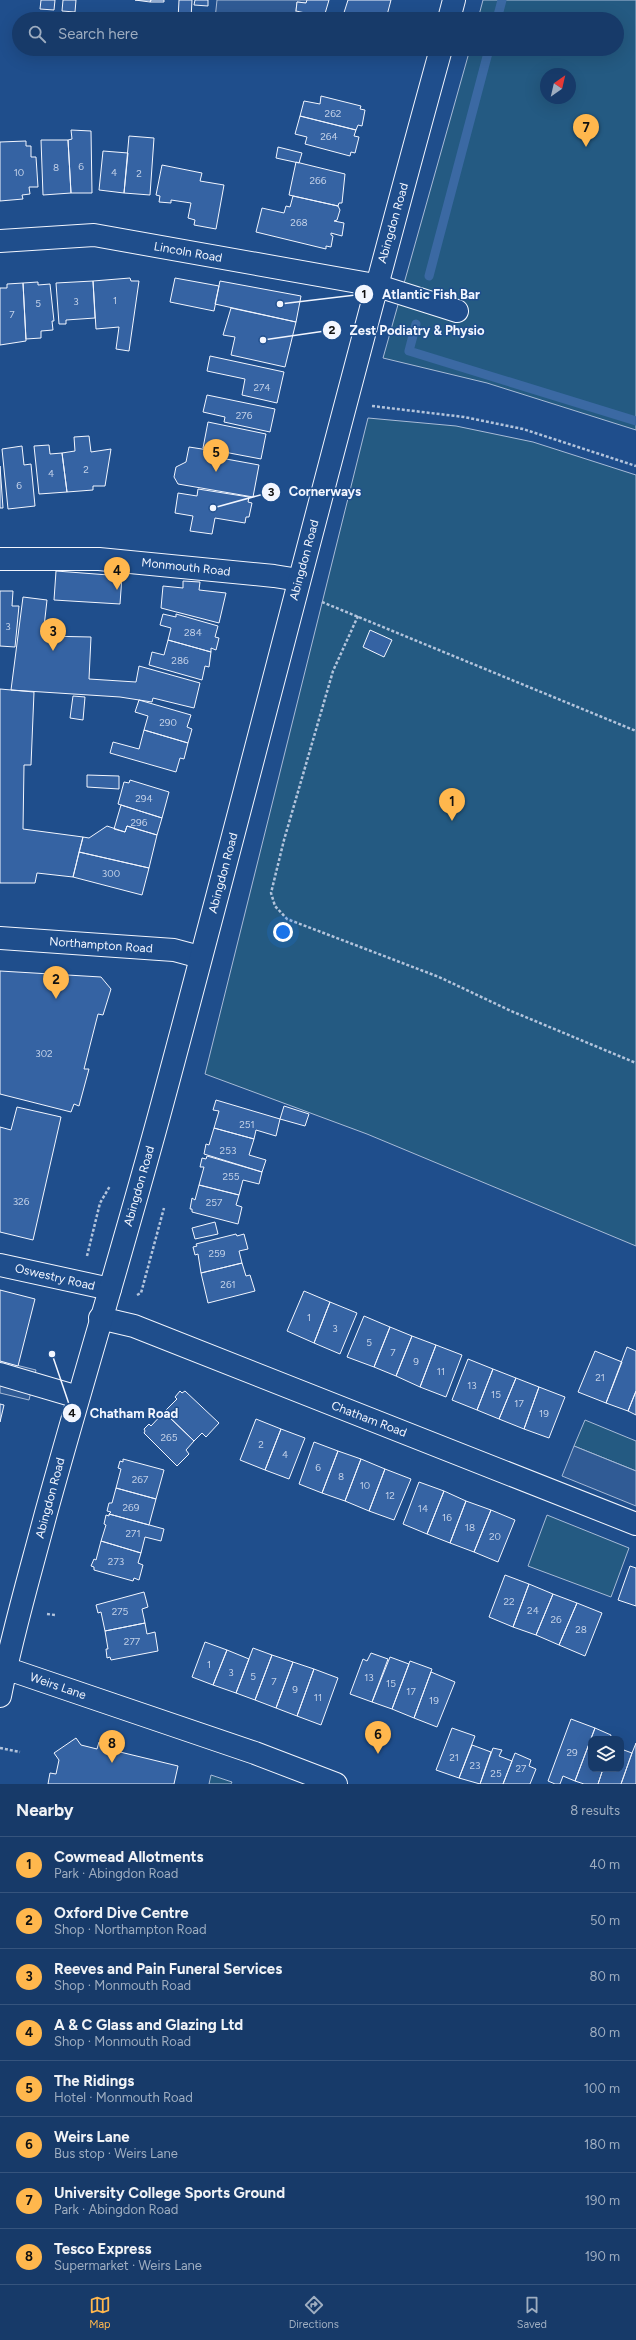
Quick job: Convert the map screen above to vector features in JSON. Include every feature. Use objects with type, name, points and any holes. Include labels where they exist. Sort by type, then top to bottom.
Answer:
[{"type":"main road","points":[[451,12],[454,0]]},
{"type":"main road","name":"Abingdon Road","points":[[0,1696],[5,1668],[78,1397],[100,1318],[110,1289],[241,808],[375,285],[439,56]]},
{"type":"main road","name":"Lincoln Road","points":[[0,241],[94,235],[375,285],[457,311]]},
{"type":"main road","name":"Monmouth Road","points":[[0,559],[99,559],[274,576],[299,580]]},
{"type":"main road","name":"Northampton Road","points":[[0,938],[174,950],[200,957]]},
{"type":"main road","name":"Oswestry Road","points":[[0,1265],[110,1289]]},
{"type":"main road","name":"Chatham Road","points":[[100,1318],[134,1326],[636,1524]]},
{"type":"main road","points":[[0,1374],[78,1397]]},
{"type":"main road","name":"Weirs Lane","points":[[5,1668],[255,1753],[336,1784]]},
{"type":"path","points":[[370,406],[464,418],[523,429],[636,466]]},
{"type":"path","points":[[340,609],[636,731]]},
{"type":"path","points":[[358,616],[333,671],[284,840],[271,893],[275,906],[287,919],[439,977],[511,1011],[636,1063]]},
{"type":"path","points":[[87,1259],[100,1203]]},
{"type":"path","points":[[0,1748],[20,1752]]},
{"type":"shaded area","points":[[217,0],[307,0],[306,3],[297,2],[296,12],[216,12]]},
{"type":"shaded area","points":[[483,0],[636,0],[636,430],[487,383],[383,358],[468,56],[624,56],[624,12],[480,12]]},
{"type":"shaded area","points":[[368,418],[456,426],[533,442],[636,475],[636,1246],[367,1134],[205,1074]]},
{"type":"shaded area","points":[[0,1361],[36,1370],[29,1400],[0,1393]]},
{"type":"shaded area","points":[[585,1420],[636,1441],[636,1471],[574,1446]]},
{"type":"shaded area","points":[[574,1446],[636,1471],[636,1506],[562,1476]]},
{"type":"shaded area","points":[[547,1515],[629,1548],[611,1597],[528,1566]]},
{"type":"shaded area","points":[[211,1775],[232,1782],[231,1784],[209,1784]]},
{"type":"building","points":[[41,0],[55,0],[54,10],[40,9]]},
{"type":"building","points":[[63,0],[76,0],[75,12],[62,11]]},
{"type":"building","points":[[135,0],[151,0],[150,2]]},
{"type":"building","points":[[151,0],[164,0],[164,2],[150,2]]},
{"type":"building","points":[[179,0],[192,0],[191,12],[178,12]]},
{"type":"building","points":[[195,0],[208,0],[208,6],[194,5]]},
{"type":"building","points":[[307,0],[329,0],[325,12],[296,11],[297,2],[306,3]]},
{"type":"building","points":[[348,0],[391,0],[388,12],[344,12]]},
{"type":"building","points":[[321,96],[361,106],[360,109],[365,110],[362,126],[358,125],[356,130],[300,116],[304,101],[320,104]]},
{"type":"building","points":[[300,116],[356,130],[354,136],[359,137],[355,153],[351,152],[350,156],[305,144],[307,137],[295,134]]},
{"type":"building","points":[[71,130],[91,131],[92,193],[71,193],[68,140],[72,139]]},
{"type":"building","points":[[129,136],[154,138],[150,195],[124,193]]},
{"type":"building","points":[[41,140],[68,140],[71,193],[43,195]]},
{"type":"building","points":[[26,141],[26,146],[31,146],[31,157],[36,157],[38,187],[29,187],[30,194],[22,195],[23,199],[0,201],[0,142]]},
{"type":"building","points":[[278,147],[302,153],[299,163],[276,158]]},
{"type":"building","points":[[103,151],[128,153],[124,193],[99,190]]},
{"type":"building","points":[[296,162],[345,174],[342,203],[339,203],[338,206],[289,195]]},
{"type":"building","points":[[162,165],[202,173],[200,181],[224,185],[216,229],[194,225],[195,220],[188,218],[191,203],[171,200],[171,203],[159,202],[160,196],[156,195]]},
{"type":"building","points":[[293,196],[338,206],[340,210],[337,220],[334,221],[344,223],[342,236],[331,233],[333,236],[331,247],[326,246],[326,249],[256,232],[262,208],[284,213],[286,206],[290,207]]},
{"type":"building","points":[[130,278],[131,281],[139,281],[129,351],[116,349],[119,327],[96,329],[93,281]]},
{"type":"building","points":[[175,278],[219,286],[214,311],[170,302]]},
{"type":"building","points":[[93,281],[95,318],[66,320],[66,324],[59,324],[56,283]]},
{"type":"building","points":[[220,281],[301,296],[296,322],[215,304]]},
{"type":"building","points":[[38,282],[38,285],[50,284],[54,321],[52,321],[53,330],[41,331],[41,338],[26,339],[23,283]]},
{"type":"building","points":[[23,283],[26,341],[0,345],[0,288],[7,288],[7,284]]},
{"type":"building","points":[[231,308],[296,322],[285,367],[231,355],[235,337],[223,335]]},
{"type":"building","points":[[210,356],[284,372],[277,403],[242,395],[245,379],[207,371]]},
{"type":"building","points":[[207,395],[275,409],[270,432],[224,422],[225,417],[203,412]]},
{"type":"building","points":[[208,422],[266,434],[261,459],[203,448]]},
{"type":"building","points":[[89,436],[91,452],[111,449],[105,486],[93,486],[93,490],[67,492],[62,453],[75,451],[74,437]]},
{"type":"building","points":[[49,445],[50,454],[62,453],[67,492],[39,494],[34,446]]},
{"type":"building","points":[[22,446],[24,465],[31,464],[35,506],[8,509],[2,449]]},
{"type":"building","points":[[189,447],[215,451],[215,457],[259,465],[253,497],[178,484],[174,477],[176,467],[186,462]]},
{"type":"building","points":[[0,466],[3,508],[0,508]]},
{"type":"building","points":[[198,489],[249,497],[248,502],[252,503],[249,517],[246,517],[245,523],[215,518],[212,534],[190,531],[193,516],[175,513],[178,493],[197,496]]},
{"type":"building","points":[[56,571],[122,576],[120,604],[54,600]]},
{"type":"building","points":[[183,581],[200,582],[199,590],[226,593],[219,623],[161,608],[163,586],[183,588]]},
{"type":"building","points":[[0,591],[13,591],[12,606],[19,606],[15,647],[0,646]]},
{"type":"building","points":[[23,597],[47,600],[43,636],[91,637],[89,679],[136,682],[139,666],[200,683],[194,708],[153,698],[152,702],[120,697],[11,690]]},
{"type":"building","points":[[163,614],[176,617],[176,614],[218,626],[215,637],[219,638],[216,650],[211,648],[211,652],[168,640],[171,628],[160,625]]},
{"type":"building","points":[[370,630],[392,640],[384,657],[363,647]]},
{"type":"building","points":[[168,640],[211,652],[209,667],[205,666],[202,680],[149,665],[152,652],[164,655]]},
{"type":"building","points":[[0,689],[34,692],[31,765],[24,765],[23,829],[83,837],[73,877],[37,873],[35,883],[0,883]]},
{"type":"building","points":[[73,696],[85,697],[83,720],[70,718]]},
{"type":"building","points":[[139,700],[191,715],[187,727],[192,729],[188,743],[144,730],[148,716],[135,712]]},
{"type":"building","points":[[144,730],[188,743],[184,759],[180,758],[176,772],[110,753],[113,742],[139,749]]},
{"type":"building","points":[[87,775],[119,776],[119,789],[87,787]]},
{"type":"building","points":[[130,780],[169,792],[162,818],[118,804],[124,782],[129,783]]},
{"type":"building","points":[[121,805],[162,818],[157,835],[127,826],[125,832],[114,829]]},
{"type":"building","points":[[107,826],[125,832],[127,826],[157,835],[149,868],[79,852],[83,837],[89,838]]},
{"type":"building","points":[[79,852],[149,868],[142,895],[73,877]]},
{"type":"building","points":[[0,971],[101,977],[111,989],[103,1015],[98,1014],[84,1069],[89,1069],[79,1106],[74,1104],[71,1112],[0,1094]]},
{"type":"building","points":[[216,1100],[280,1119],[276,1136],[256,1130],[254,1139],[214,1128],[219,1111],[213,1110]]},
{"type":"building","points":[[284,1106],[309,1114],[305,1126],[280,1119]]},
{"type":"building","points":[[17,1107],[61,1117],[33,1240],[0,1232],[0,1127],[11,1130]]},
{"type":"building","points":[[214,1128],[254,1139],[249,1155],[266,1160],[262,1172],[204,1154],[206,1144],[209,1145]]},
{"type":"building","points":[[207,1156],[262,1172],[259,1184],[243,1180],[239,1195],[199,1185],[204,1167],[200,1167],[202,1158],[206,1159]]},
{"type":"building","points":[[199,1185],[239,1195],[236,1205],[242,1207],[238,1224],[192,1212],[192,1209],[190,1209],[192,1198],[195,1200]]},
{"type":"building","points":[[215,1222],[218,1234],[195,1239],[192,1228]]},
{"type":"building","points":[[236,1234],[237,1236],[244,1234],[248,1249],[239,1251],[242,1263],[201,1273],[198,1254],[195,1255],[193,1247],[197,1246],[196,1244]]},
{"type":"building","points":[[242,1263],[246,1276],[250,1275],[255,1291],[208,1303],[201,1273]]},
{"type":"building","points":[[0,1290],[35,1299],[18,1366],[0,1361]]},
{"type":"building","points":[[304,1291],[330,1302],[314,1343],[287,1331]]},
{"type":"building","points":[[330,1302],[357,1313],[340,1354],[314,1343]]},
{"type":"building","points":[[364,1316],[390,1327],[374,1367],[347,1357]]},
{"type":"building","points":[[390,1327],[412,1336],[396,1376],[374,1367]]},
{"type":"building","points":[[412,1336],[436,1345],[420,1387],[396,1376]]},
{"type":"building","points":[[436,1345],[462,1355],[446,1397],[420,1387]]},
{"type":"building","points":[[627,1347],[636,1351],[636,1391],[628,1411],[606,1403]]},
{"type":"building","points":[[595,1351],[622,1362],[606,1403],[578,1392]]},
{"type":"building","points":[[468,1359],[493,1369],[477,1410],[452,1400]]},
{"type":"building","points":[[493,1369],[516,1378],[499,1419],[477,1410]]},
{"type":"building","points":[[516,1378],[539,1387],[524,1429],[499,1419]]},
{"type":"building","points":[[539,1387],[565,1397],[549,1438],[524,1429]]},
{"type":"building","points":[[180,1391],[182,1393],[185,1391],[219,1423],[206,1437],[202,1433],[194,1441],[164,1412],[177,1399],[175,1397]]},
{"type":"building","points":[[636,1391],[636,1415],[628,1411]]},
{"type":"building","points":[[0,1404],[4,1405],[0,1422]]},
{"type":"building","points":[[164,1412],[194,1441],[186,1450],[189,1454],[177,1466],[144,1433],[144,1429],[149,1424],[151,1426]]},
{"type":"building","points":[[256,1419],[281,1429],[265,1470],[240,1460]]},
{"type":"building","points":[[281,1429],[305,1438],[289,1479],[265,1470]]},
{"type":"building","points":[[314,1442],[338,1451],[322,1493],[299,1484]]},
{"type":"building","points":[[338,1451],[361,1459],[345,1501],[322,1493]]},
{"type":"building","points":[[123,1459],[164,1470],[156,1499],[116,1488],[121,1469],[118,1468],[120,1461],[123,1462]]},
{"type":"building","points":[[361,1459],[385,1469],[369,1511],[345,1501]]},
{"type":"building","points":[[385,1469],[411,1479],[394,1520],[369,1511]]},
{"type":"building","points":[[419,1482],[444,1491],[427,1534],[403,1524]]},
{"type":"building","points":[[116,1488],[156,1499],[149,1525],[109,1514],[111,1512],[107,1511],[109,1503],[112,1503]]},
{"type":"building","points":[[444,1491],[466,1501],[450,1543],[427,1534]]},
{"type":"building","points":[[466,1501],[491,1510],[474,1552],[450,1543]]},
{"type":"building","points":[[491,1510],[515,1520],[498,1562],[474,1552]]},
{"type":"building","points":[[109,1514],[164,1529],[161,1541],[145,1537],[141,1553],[101,1541],[106,1525],[104,1524],[106,1515],[109,1516]]},
{"type":"building","points":[[101,1541],[141,1553],[138,1563],[143,1565],[139,1580],[134,1578],[133,1581],[94,1570],[94,1567],[91,1566],[94,1559],[96,1560]]},
{"type":"building","points":[[630,1566],[636,1568],[636,1606],[618,1600]]},
{"type":"building","points":[[505,1575],[529,1584],[513,1627],[489,1617]]},
{"type":"building","points":[[529,1584],[553,1594],[536,1635],[513,1627]]},
{"type":"building","points":[[144,1592],[148,1607],[142,1609],[145,1623],[105,1631],[101,1612],[98,1613],[96,1605]]},
{"type":"building","points":[[553,1594],[577,1603],[559,1645],[536,1635]]},
{"type":"building","points":[[577,1603],[602,1613],[585,1656],[559,1645]]},
{"type":"building","points":[[145,1623],[147,1634],[155,1632],[158,1651],[111,1660],[110,1657],[107,1658],[106,1649],[108,1649],[105,1631]]},
{"type":"building","points":[[205,1642],[227,1650],[213,1685],[192,1677]]},
{"type":"building","points":[[253,1648],[272,1655],[255,1700],[236,1693]]},
{"type":"building","points":[[227,1650],[249,1659],[236,1693],[213,1685]]},
{"type":"building","points":[[371,1653],[388,1659],[372,1702],[350,1694],[363,1659],[367,1661]]},
{"type":"building","points":[[272,1655],[293,1662],[276,1708],[255,1700]]},
{"type":"building","points":[[390,1657],[409,1664],[392,1709],[372,1702]]},
{"type":"building","points":[[410,1661],[432,1669],[414,1718],[392,1709]]},
{"type":"building","points":[[293,1662],[314,1669],[297,1716],[276,1708]]},
{"type":"building","points":[[314,1669],[338,1678],[321,1725],[297,1716]]},
{"type":"building","points":[[431,1672],[455,1682],[437,1727],[414,1718]]},
{"type":"building","points":[[571,1719],[595,1728],[592,1736],[588,1736],[588,1747],[575,1781],[563,1776],[560,1784],[555,1784],[548,1781]]},
{"type":"building","points":[[452,1728],[475,1736],[459,1778],[436,1770]]},
{"type":"building","points":[[595,1728],[611,1735],[611,1736],[592,1736]]},
{"type":"building","points":[[76,1738],[81,1745],[97,1749],[99,1742],[121,1747],[120,1752],[178,1766],[174,1784],[48,1784],[50,1773],[56,1774],[59,1760],[54,1753]]},
{"type":"building","points":[[636,1743],[636,1784],[621,1784],[632,1753]]},
{"type":"building","points":[[472,1745],[491,1752],[480,1784],[459,1778]]},
{"type":"building","points":[[588,1747],[588,1772],[602,1772],[598,1784],[584,1784],[575,1781]]},
{"type":"building","points":[[493,1748],[502,1750],[499,1756],[512,1761],[503,1784],[480,1784]]},
{"type":"building","points":[[624,1750],[632,1753],[621,1784],[598,1784],[602,1772],[624,1772]]},
{"type":"building","points":[[515,1753],[531,1760],[529,1766],[536,1769],[530,1784],[503,1784]]},
{"type":"waterway","points":[[499,12],[502,0]]},
{"type":"waterway","points":[[429,276],[487,56]]},
{"type":"waterway","points":[[416,324],[409,351],[636,421]]},
{"type":"place","name":"University College Sports Ground","points":[[586,147]]},
{"type":"place","name":"Atlantic Fish Bar","points":[[280,304]]},
{"type":"place","name":"Zest Podiatry & Physio","points":[[263,340]]},
{"type":"place","name":"The Ridings","points":[[216,472]]},
{"type":"place","name":"Cornerways","points":[[213,508]]},
{"type":"place","name":"A & C Glass and Glazing Ltd","points":[[117,590]]},
{"type":"place","name":"Reeves and Pain Funeral Services","points":[[53,651]]},
{"type":"place","name":"Cowmead Allotments","points":[[452,821]]},
{"type":"place","name":"Oxford Dive Centre","points":[[56,999]]},
{"type":"place","name":"Chatham Road","points":[[52,1354]]},
{"type":"place","name":"Weirs Lane","points":[[378,1754]]},
{"type":"place","name":"Tesco Express","points":[[112,1763]]}]
